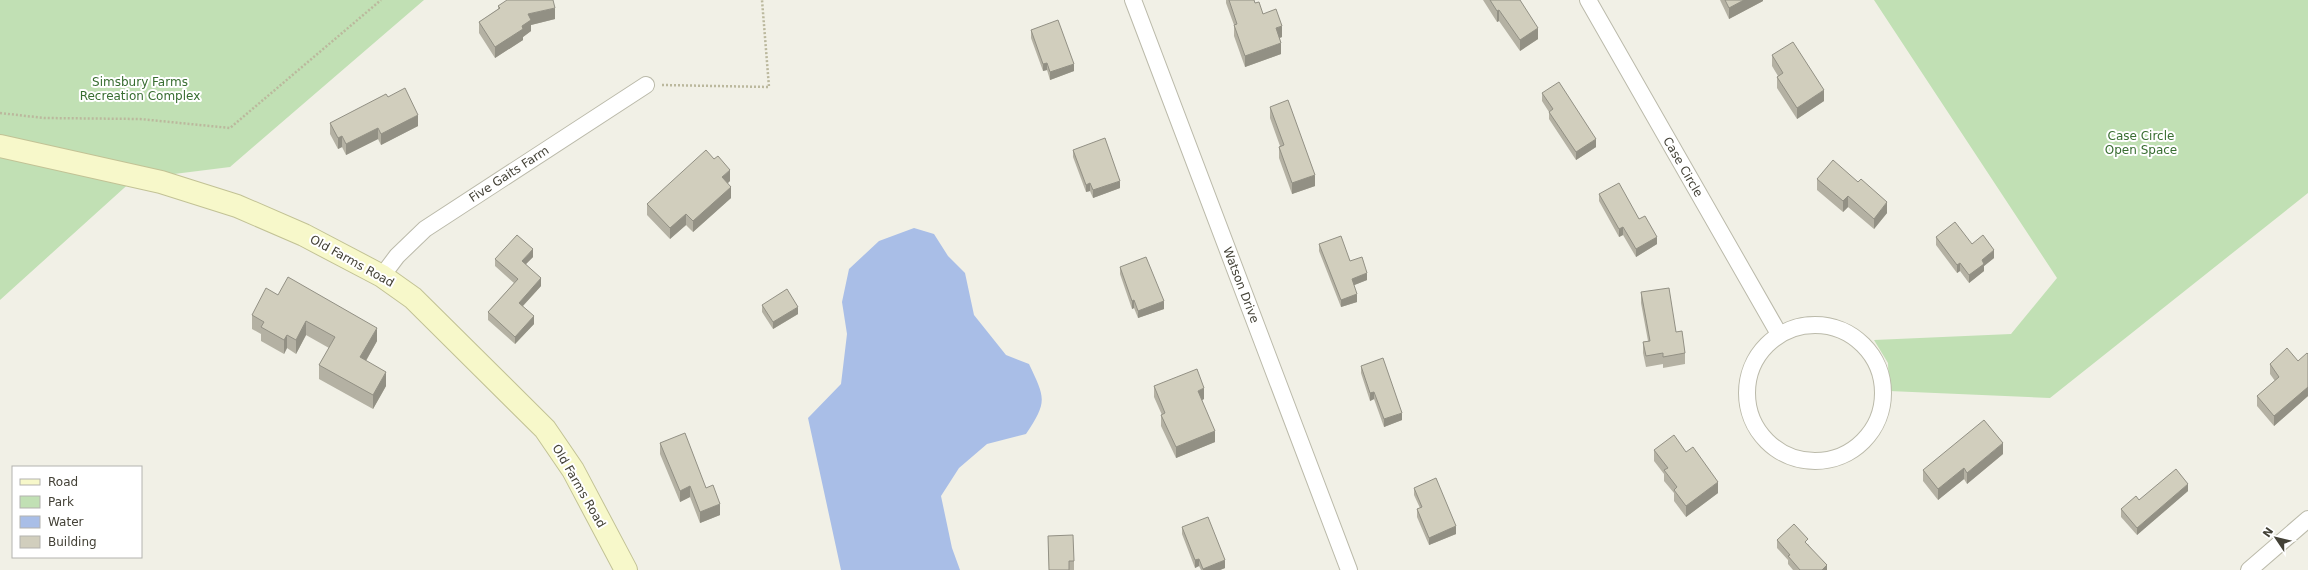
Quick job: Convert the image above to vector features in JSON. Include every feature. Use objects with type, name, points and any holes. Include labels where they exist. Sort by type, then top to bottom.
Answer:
[{"type":"street","name":"Watson Drive","points":[[1133,0],[1349,570]]},
{"type":"street","name":"Case Circle","points":[[1588,0],[1779,334]]},
{"type":"street","name":"Five Gaits Farm","points":[[382,276],[397,256],[424,229],[646,85]]},
{"type":"street","name":"Old Farms Road","points":[[0,146],[161,182],[237,206],[304,235],[382,276],[413,298],[545,428],[573,470],[626,570]]},
{"type":"street","points":[[1820,324],[1834,327],[1859,339],[1874,355],[1882,375],[1884,398],[1878,421],[1865,440],[1847,454],[1824,461],[1801,460],[1780,452],[1762,436],[1750,416],[1746,393],[1750,370],[1762,350],[1779,334],[1799,326],[1820,324]]},
{"type":"street","points":[[2249,570],[2308,519]]},
{"type":"path","points":[[0,114],[44,118],[140,119],[230,128],[380,0]]},
{"type":"path","points":[[646,85],[769,88],[762,0]]},
{"type":"green space","name":"Simsbury Farms Recreation Complex","points":[[0,0],[424,0],[230,167],[134,179],[0,300]]},
{"type":"green space","name":"Case Circle Open Space","points":[[1874,0],[2308,0],[2308,193],[2050,398],[1889,391],[1888,363],[1874,340],[2011,334],[2057,278]]},
{"type":"water","points":[[914,228],[934,234],[948,256],[965,273],[974,315],[1006,355],[1029,364],[1041,392],[1041,406],[1026,434],[987,444],[959,468],[941,496],[952,548],[960,570],[841,570],[808,418],[841,384],[847,334],[842,302],[849,269],[879,241]]},
{"type":"building","points":[[507,0],[553,0],[555,8],[528,14],[531,20],[522,26],[523,29],[495,47],[479,22],[500,8],[498,6]]},
{"type":"building","points":[[1229,0],[1254,0],[1255,3],[1259,2],[1263,14],[1276,9],[1282,26],[1276,28],[1281,43],[1245,56],[1234,25],[1237,24]]},
{"type":"building","points":[[1490,0],[1520,0],[1538,28],[1520,40]]},
{"type":"building","points":[[1725,0],[1744,0],[1729,8]]},
{"type":"building","points":[[1058,20],[1074,64],[1050,72],[1047,63],[1043,64],[1031,30]]},
{"type":"building","points":[[1793,42],[1824,90],[1797,108],[1777,77],[1783,73],[1772,55]]},
{"type":"building","points":[[1559,82],[1596,139],[1576,152],[1549,112],[1553,109],[1542,93]]},
{"type":"building","points":[[405,88],[418,115],[381,134],[378,128],[346,144],[342,136],[338,138],[330,123],[386,94],[388,97]]},
{"type":"building","points":[[1288,100],[1315,175],[1292,183],[1279,147],[1284,145],[1270,107]]},
{"type":"building","points":[[1105,138],[1120,181],[1093,190],[1090,183],[1086,185],[1073,150]]},
{"type":"building","points":[[706,150],[714,159],[718,156],[730,170],[722,177],[731,187],[693,221],[686,214],[670,228],[647,204]]},
{"type":"building","points":[[1833,160],[1858,182],[1861,179],[1887,202],[1874,219],[1848,196],[1843,201],[1817,179]]},
{"type":"building","points":[[1619,183],[1639,219],[1645,216],[1657,237],[1636,249],[1623,227],[1619,229],[1599,194]]},
{"type":"building","points":[[1955,222],[1972,244],[1983,235],[1994,250],[1982,260],[1984,264],[1969,275],[1960,263],[1957,265],[1936,237]]},
{"type":"building","points":[[517,235],[533,249],[522,261],[541,278],[519,303],[534,316],[515,337],[488,312],[518,279],[495,259]]},
{"type":"building","points":[[1341,236],[1350,261],[1362,257],[1367,273],[1352,279],[1357,294],[1341,300],[1319,244]]},
{"type":"building","points":[[1146,257],[1164,301],[1138,311],[1134,300],[1132,301],[1120,267]]},
{"type":"building","points":[[288,277],[377,328],[360,357],[386,372],[373,395],[319,365],[335,337],[306,321],[296,340],[287,335],[284,340],[261,327],[264,322],[252,315],[266,288],[278,295]]},
{"type":"building","points":[[1669,288],[1676,332],[1682,331],[1685,353],[1663,357],[1663,353],[1646,356],[1643,342],[1650,341],[1641,292]]},
{"type":"building","points":[[787,289],[798,307],[773,322],[762,305]]},
{"type":"building","points":[[2287,348],[2298,361],[2307,353],[2308,354],[2308,387],[2274,416],[2257,396],[2279,377],[2270,364]]},
{"type":"building","points":[[1383,358],[1402,413],[1384,419],[1374,392],[1370,393],[1361,366]]},
{"type":"building","points":[[1197,369],[1204,388],[1198,391],[1215,431],[1176,447],[1161,415],[1165,413],[1154,386]]},
{"type":"building","points":[[1984,420],[2003,443],[1967,473],[1964,468],[1938,489],[1923,470]]},
{"type":"building","points":[[685,433],[706,488],[713,485],[720,504],[700,512],[690,486],[680,491],[660,443]]},
{"type":"building","points":[[1674,435],[1686,452],[1693,447],[1718,482],[1686,506],[1674,490],[1677,487],[1664,470],[1668,468],[1654,450]]},
{"type":"building","points":[[2176,469],[2188,484],[2137,528],[2121,509],[2136,496],[2139,500]]},
{"type":"building","points":[[1436,478],[1456,526],[1429,538],[1417,509],[1422,507],[1414,488]]},
{"type":"building","points":[[1208,517],[1225,560],[1203,569],[1199,559],[1195,560],[1182,527]]},
{"type":"building","points":[[1794,524],[1808,539],[1805,542],[1827,565],[1822,570],[1800,570],[1777,540]]},
{"type":"building","points":[[1073,535],[1074,561],[1069,561],[1069,570],[1049,570],[1048,536]]}]
